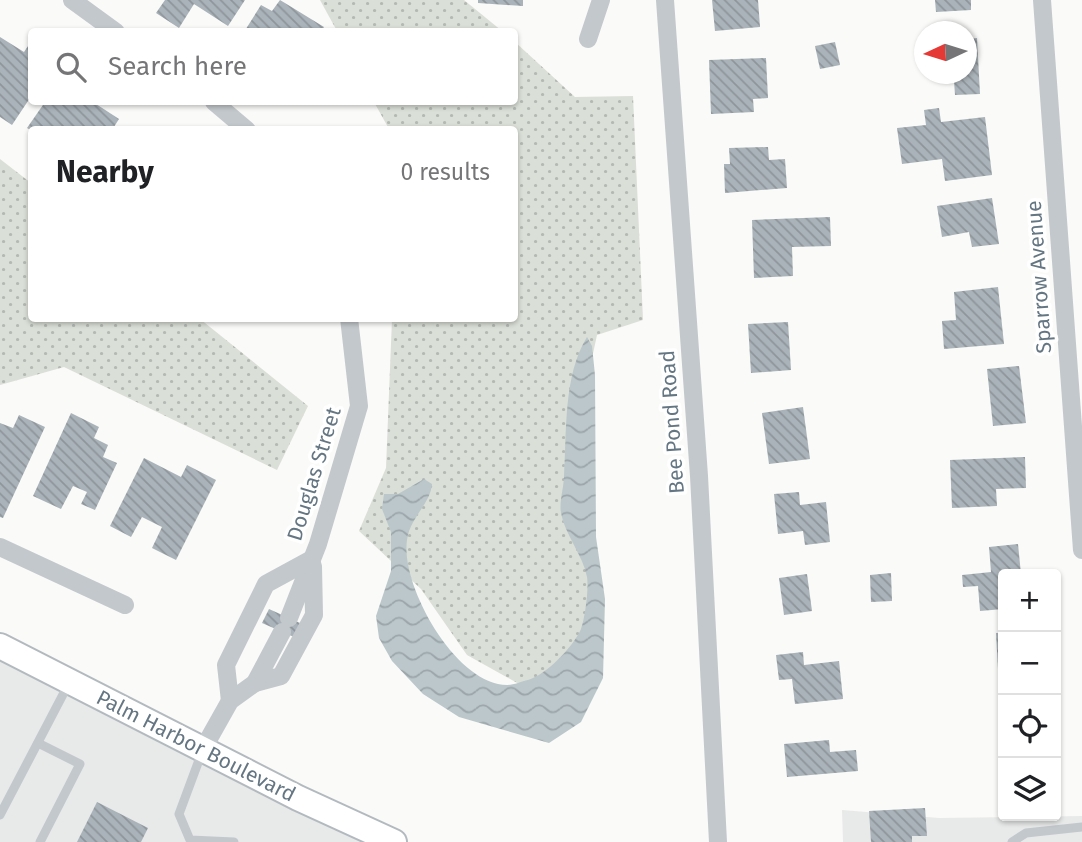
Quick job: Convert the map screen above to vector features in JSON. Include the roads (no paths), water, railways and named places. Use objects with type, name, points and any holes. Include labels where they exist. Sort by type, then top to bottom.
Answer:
[{"type":"main road","name":"Palm Harbor Boulevard","points":[[0,646],[202,749],[394,842]]},
{"type":"street","points":[[72,0],[110,28]]},
{"type":"street","points":[[588,39],[601,0]]},
{"type":"street","name":"Bee Pond Road","points":[[665,0],[699,476],[718,842]]},
{"type":"street","name":"Sparrow Avenue","points":[[1042,0],[1082,550]]},
{"type":"street","points":[[218,105],[242,126]]},
{"type":"street","name":"Douglas Street","points":[[202,749],[230,701],[254,683],[286,625],[312,559],[359,406],[349,322]]},
{"type":"street","points":[[0,547],[125,605]]},
{"type":"street","points":[[254,683],[281,676],[314,615],[312,559]]},
{"type":"street","name":"Douglas Street","points":[[230,701],[226,665],[266,584],[312,559]]},
{"type":"lane","points":[[0,815],[70,682]]},
{"type":"lane","points":[[38,743],[80,764],[40,842]]},
{"type":"lane","points":[[202,749],[179,814],[190,839],[234,842]]},
{"type":"lane","points":[[1012,842],[1026,833],[1082,827]]},
{"type":"water","points":[[587,337],[592,346],[595,375],[596,537],[605,599],[603,678],[581,722],[549,743],[459,717],[423,694],[392,661],[379,638],[376,616],[391,571],[391,532],[382,509],[384,494],[398,494],[424,479],[432,484],[428,498],[409,532],[407,559],[422,606],[435,630],[469,669],[488,681],[508,685],[535,677],[551,666],[566,651],[581,629],[586,603],[585,569],[563,521],[561,499],[570,386],[579,352]]}]
